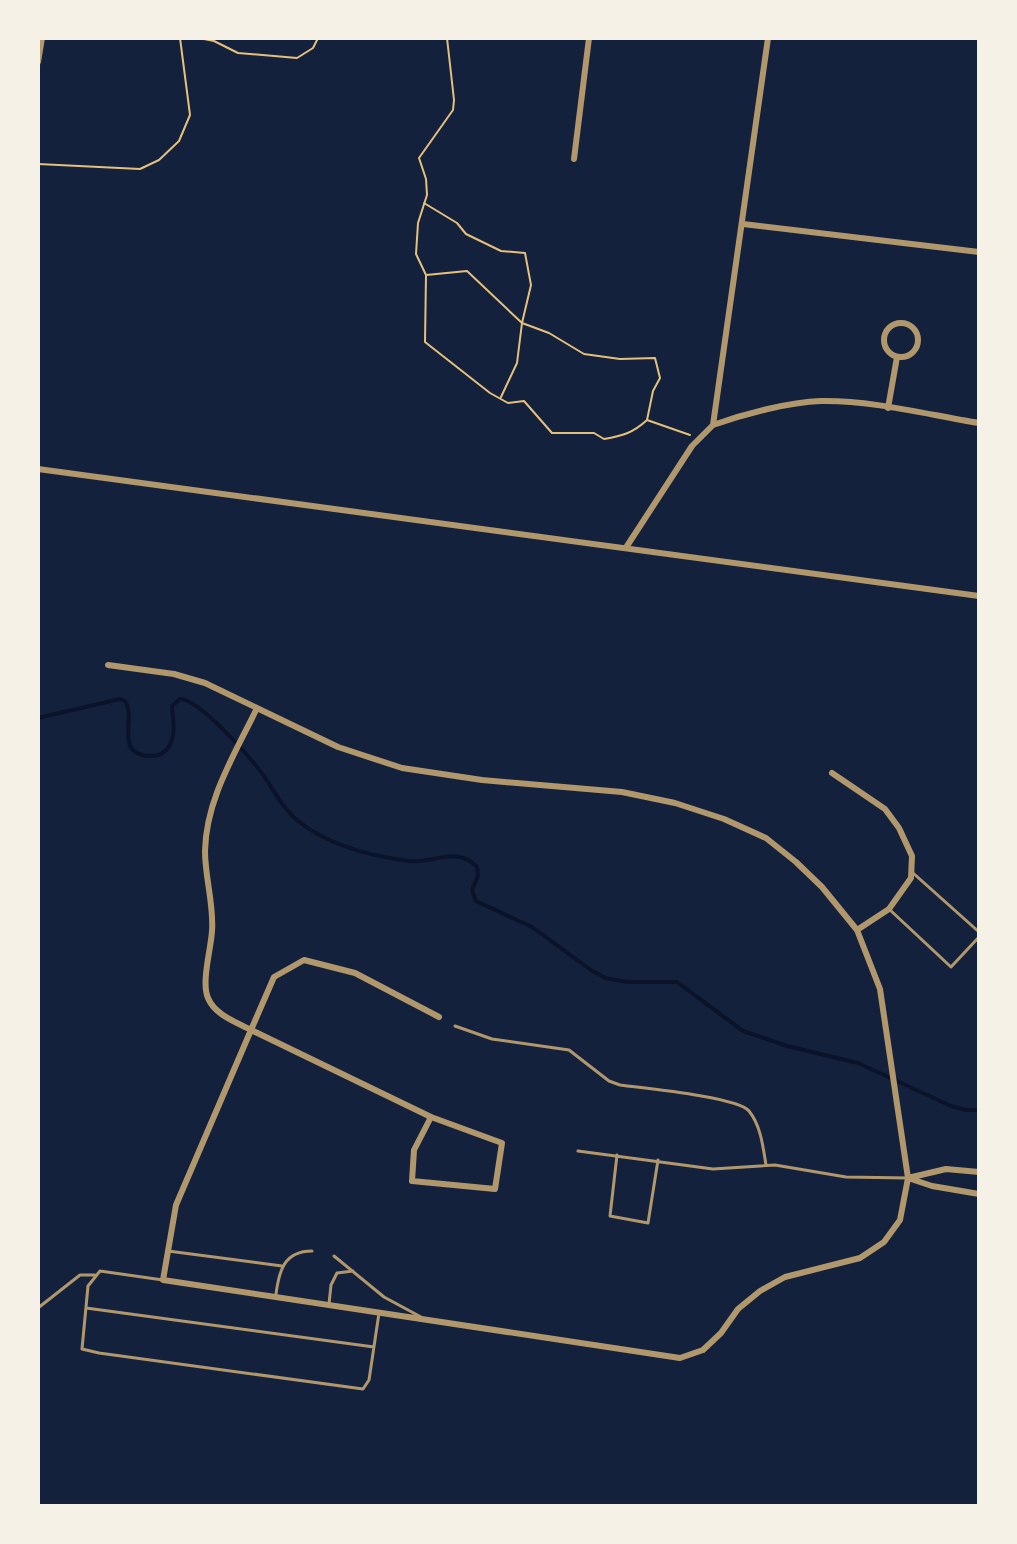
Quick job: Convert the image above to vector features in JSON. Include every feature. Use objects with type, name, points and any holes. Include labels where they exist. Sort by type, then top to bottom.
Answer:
[{"type":"street","points":[[38,62],[42,38]]},
{"type":"street","points":[[574,159],[589,38]]},
{"type":"street","points":[[713,425],[768,38]]},
{"type":"street","points":[[743,224],[979,252]]},
{"type":"street","points":[[896,323],[907,324],[915,331],[916,348],[908,355],[897,357],[885,346],[884,335],[896,323]]},
{"type":"street","points":[[888,408],[897,357]]},
{"type":"street","points":[[627,546],[698,439],[713,425],[742,415],[820,401],[979,423]]},
{"type":"street","points":[[38,469],[627,546],[979,596]]},
{"type":"street","points":[[108,665],[174,674],[205,683],[338,747],[402,768],[482,780],[622,792],[675,803],[724,819],[766,838],[822,887],[857,930],[880,989],[908,1178],[900,1220],[884,1242],[860,1258],[785,1277],[760,1291],[738,1309],[721,1333],[703,1350],[680,1358],[163,1280],[176,1205],[274,977],[304,960],[355,973],[439,1017]]},
{"type":"street","points":[[257,708],[208,819],[205,854],[212,931],[207,997],[217,1011],[251,1030],[431,1117],[502,1143],[495,1189],[412,1181],[414,1150],[431,1117]]},
{"type":"street","points":[[832,773],[885,809],[899,828],[912,856],[911,878],[889,909],[857,930]]},
{"type":"street","points":[[908,1178],[946,1169],[979,1172]]},
{"type":"street","points":[[908,1178],[932,1186],[979,1194]]},
{"type":"lane","points":[[889,909],[951,967],[979,934],[911,872]]},
{"type":"lane","points":[[455,1026],[492,1039],[569,1050],[609,1081],[620,1085],[743,1106],[757,1126],[766,1165]]},
{"type":"lane","points":[[578,1151],[713,1169],[766,1165],[846,1177],[908,1178]]},
{"type":"lane","points":[[617,1155],[610,1216],[648,1223],[658,1160]]},
{"type":"lane","points":[[168,1251],[282,1266]]},
{"type":"lane","points":[[276,1297],[278,1274],[282,1266],[296,1253],[312,1251]]},
{"type":"lane","points":[[334,1256],[384,1297],[425,1318]]},
{"type":"lane","points":[[163,1280],[100,1271],[88,1286],[82,1349],[363,1389],[369,1380],[380,1312]]},
{"type":"lane","points":[[329,1304],[337,1273],[353,1271]]},
{"type":"lane","points":[[38,1308],[80,1275],[97,1275]]},
{"type":"lane","points":[[86,1308],[374,1347]]},
{"type":"path","points":[[38,164],[140,169],[159,160],[179,141],[190,115],[180,38]]},
{"type":"path","points":[[199,38],[214,41],[238,53],[297,58],[313,48],[318,38]]},
{"type":"path","points":[[426,275],[467,271],[522,323],[549,333],[584,354],[620,359],[655,358],[660,378],[653,391],[647,420],[625,435],[604,439],[594,433],[552,433],[524,401],[508,403],[425,342],[426,275],[416,254],[426,179],[419,158],[453,110],[447,38]]},
{"type":"path","points":[[424,203],[457,223],[466,234],[501,251],[525,253],[531,285],[517,363],[500,398]]},
{"type":"path","points":[[647,420],[698,439]]},
{"type":"waterway","points":[[38,718],[120,699],[125,701],[128,709],[128,735],[132,749],[139,754],[155,756],[165,751],[172,739],[172,706],[180,699],[188,701],[235,741],[292,816],[323,837],[379,856],[408,861],[461,857],[477,867],[478,876],[472,890],[476,901],[532,927],[605,978],[627,982],[677,982],[743,1031],[787,1046],[858,1063],[951,1106],[979,1110]]}]
